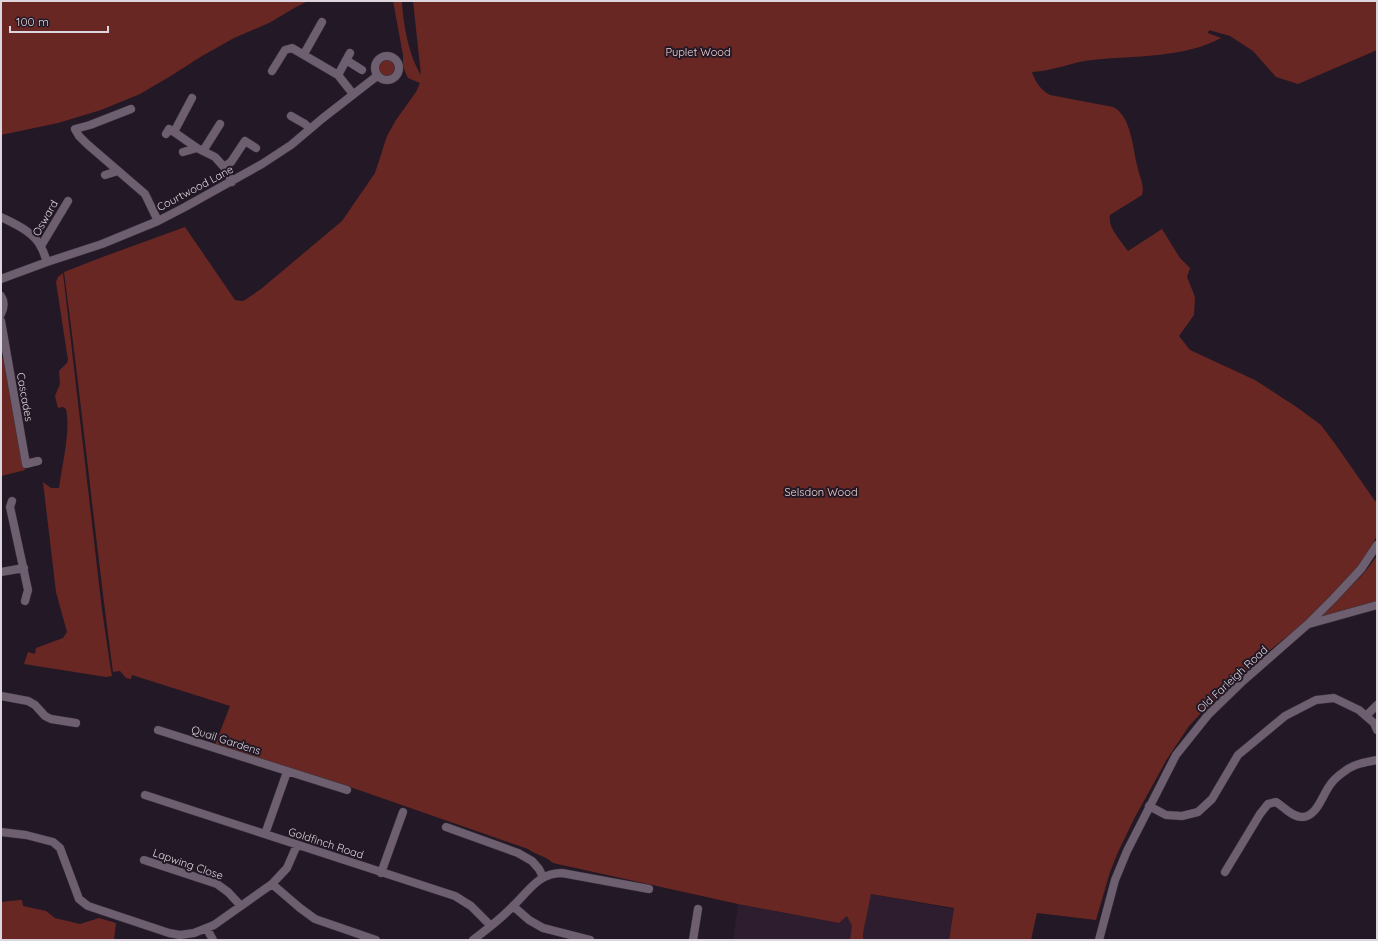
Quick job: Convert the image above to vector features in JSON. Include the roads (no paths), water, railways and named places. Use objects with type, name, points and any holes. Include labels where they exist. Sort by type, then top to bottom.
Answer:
[{"type":"street","points":[[304,54],[322,22]]},
{"type":"street","points":[[272,71],[285,50],[292,48],[338,75],[353,94]]},
{"type":"street","points":[[338,75],[350,53]]},
{"type":"street","points":[[346,60],[362,70]]},
{"type":"street","name":"Courtwood Lane","points":[[1,279],[102,244],[158,221],[232,182],[291,145],[377,76]]},
{"type":"street","points":[[192,98],[170,133],[215,157],[224,167],[232,182]]},
{"type":"street","points":[[131,109],[90,125],[75,129],[79,136],[145,194],[158,221]]},
{"type":"street","points":[[291,116],[305,124],[310,129]]},
{"type":"street","points":[[183,152],[200,149],[220,124]]},
{"type":"street","points":[[224,167],[231,162],[245,141],[256,148]]},
{"type":"street","points":[[105,175],[118,171]]},
{"type":"street","name":"Osward","points":[[41,246],[68,201]]},
{"type":"street","name":"Osward","points":[[1,217],[28,233],[41,246],[47,262]]},
{"type":"street","points":[[1,296],[3,299],[4,308],[1,314]]},
{"type":"street","name":"Cascades","points":[[1,321],[26,464],[38,460]]},
{"type":"street","points":[[12,502],[10,507],[28,590],[26,601]]},
{"type":"street","name":"Old Farleigh Road","points":[[1099,940],[1115,880],[1127,851],[1176,755],[1208,715],[1242,681],[1308,624],[1362,569],[1377,545]]},
{"type":"street","points":[[1,572],[24,568]]},
{"type":"street","points":[[1308,624],[1377,605]]},
{"type":"street","points":[[1,696],[28,701],[35,705],[45,716],[51,719],[76,723]]},
{"type":"street","points":[[1149,806],[1166,815],[1182,816],[1198,812],[1212,799],[1238,755],[1285,716],[1316,700],[1334,698],[1359,710],[1374,723],[1377,730]]},
{"type":"street","points":[[1366,716],[1377,705]]},
{"type":"street","name":"Quail Gardens","points":[[158,730],[347,790]]},
{"type":"street","points":[[1224,872],[1260,814],[1268,804],[1276,802],[1294,815],[1303,817],[1306,816],[1313,810],[1333,782],[1345,770],[1358,764],[1377,760]]},
{"type":"street","points":[[265,834],[287,772]]},
{"type":"street","name":"Goldfinch Road","points":[[145,795],[455,896],[471,906],[491,926]]},
{"type":"street","points":[[381,873],[403,812]]},
{"type":"street","points":[[446,828],[518,853],[532,861],[539,869],[543,877]]},
{"type":"street","points":[[1,832],[26,835],[53,842],[60,848],[79,899],[88,906],[115,916],[180,935],[207,929],[272,884],[287,868],[297,845]]},
{"type":"street","name":"Lapwing Close","points":[[144,860],[217,884],[228,892],[240,906]]},
{"type":"street","points":[[473,940],[513,906],[533,884],[552,873],[562,873],[650,889]]},
{"type":"street","points":[[272,884],[315,919],[376,940]]},
{"type":"street","points":[[513,906],[529,920],[543,928],[590,940]]},
{"type":"street","points":[[692,940],[698,909]]},
{"type":"street","points":[[207,929],[213,940]]},
{"type":"park label","name":"Puplet Wood","points":[[698,52]]},
{"type":"park label","name":"Selsdon Wood","points":[[821,492]]}]
